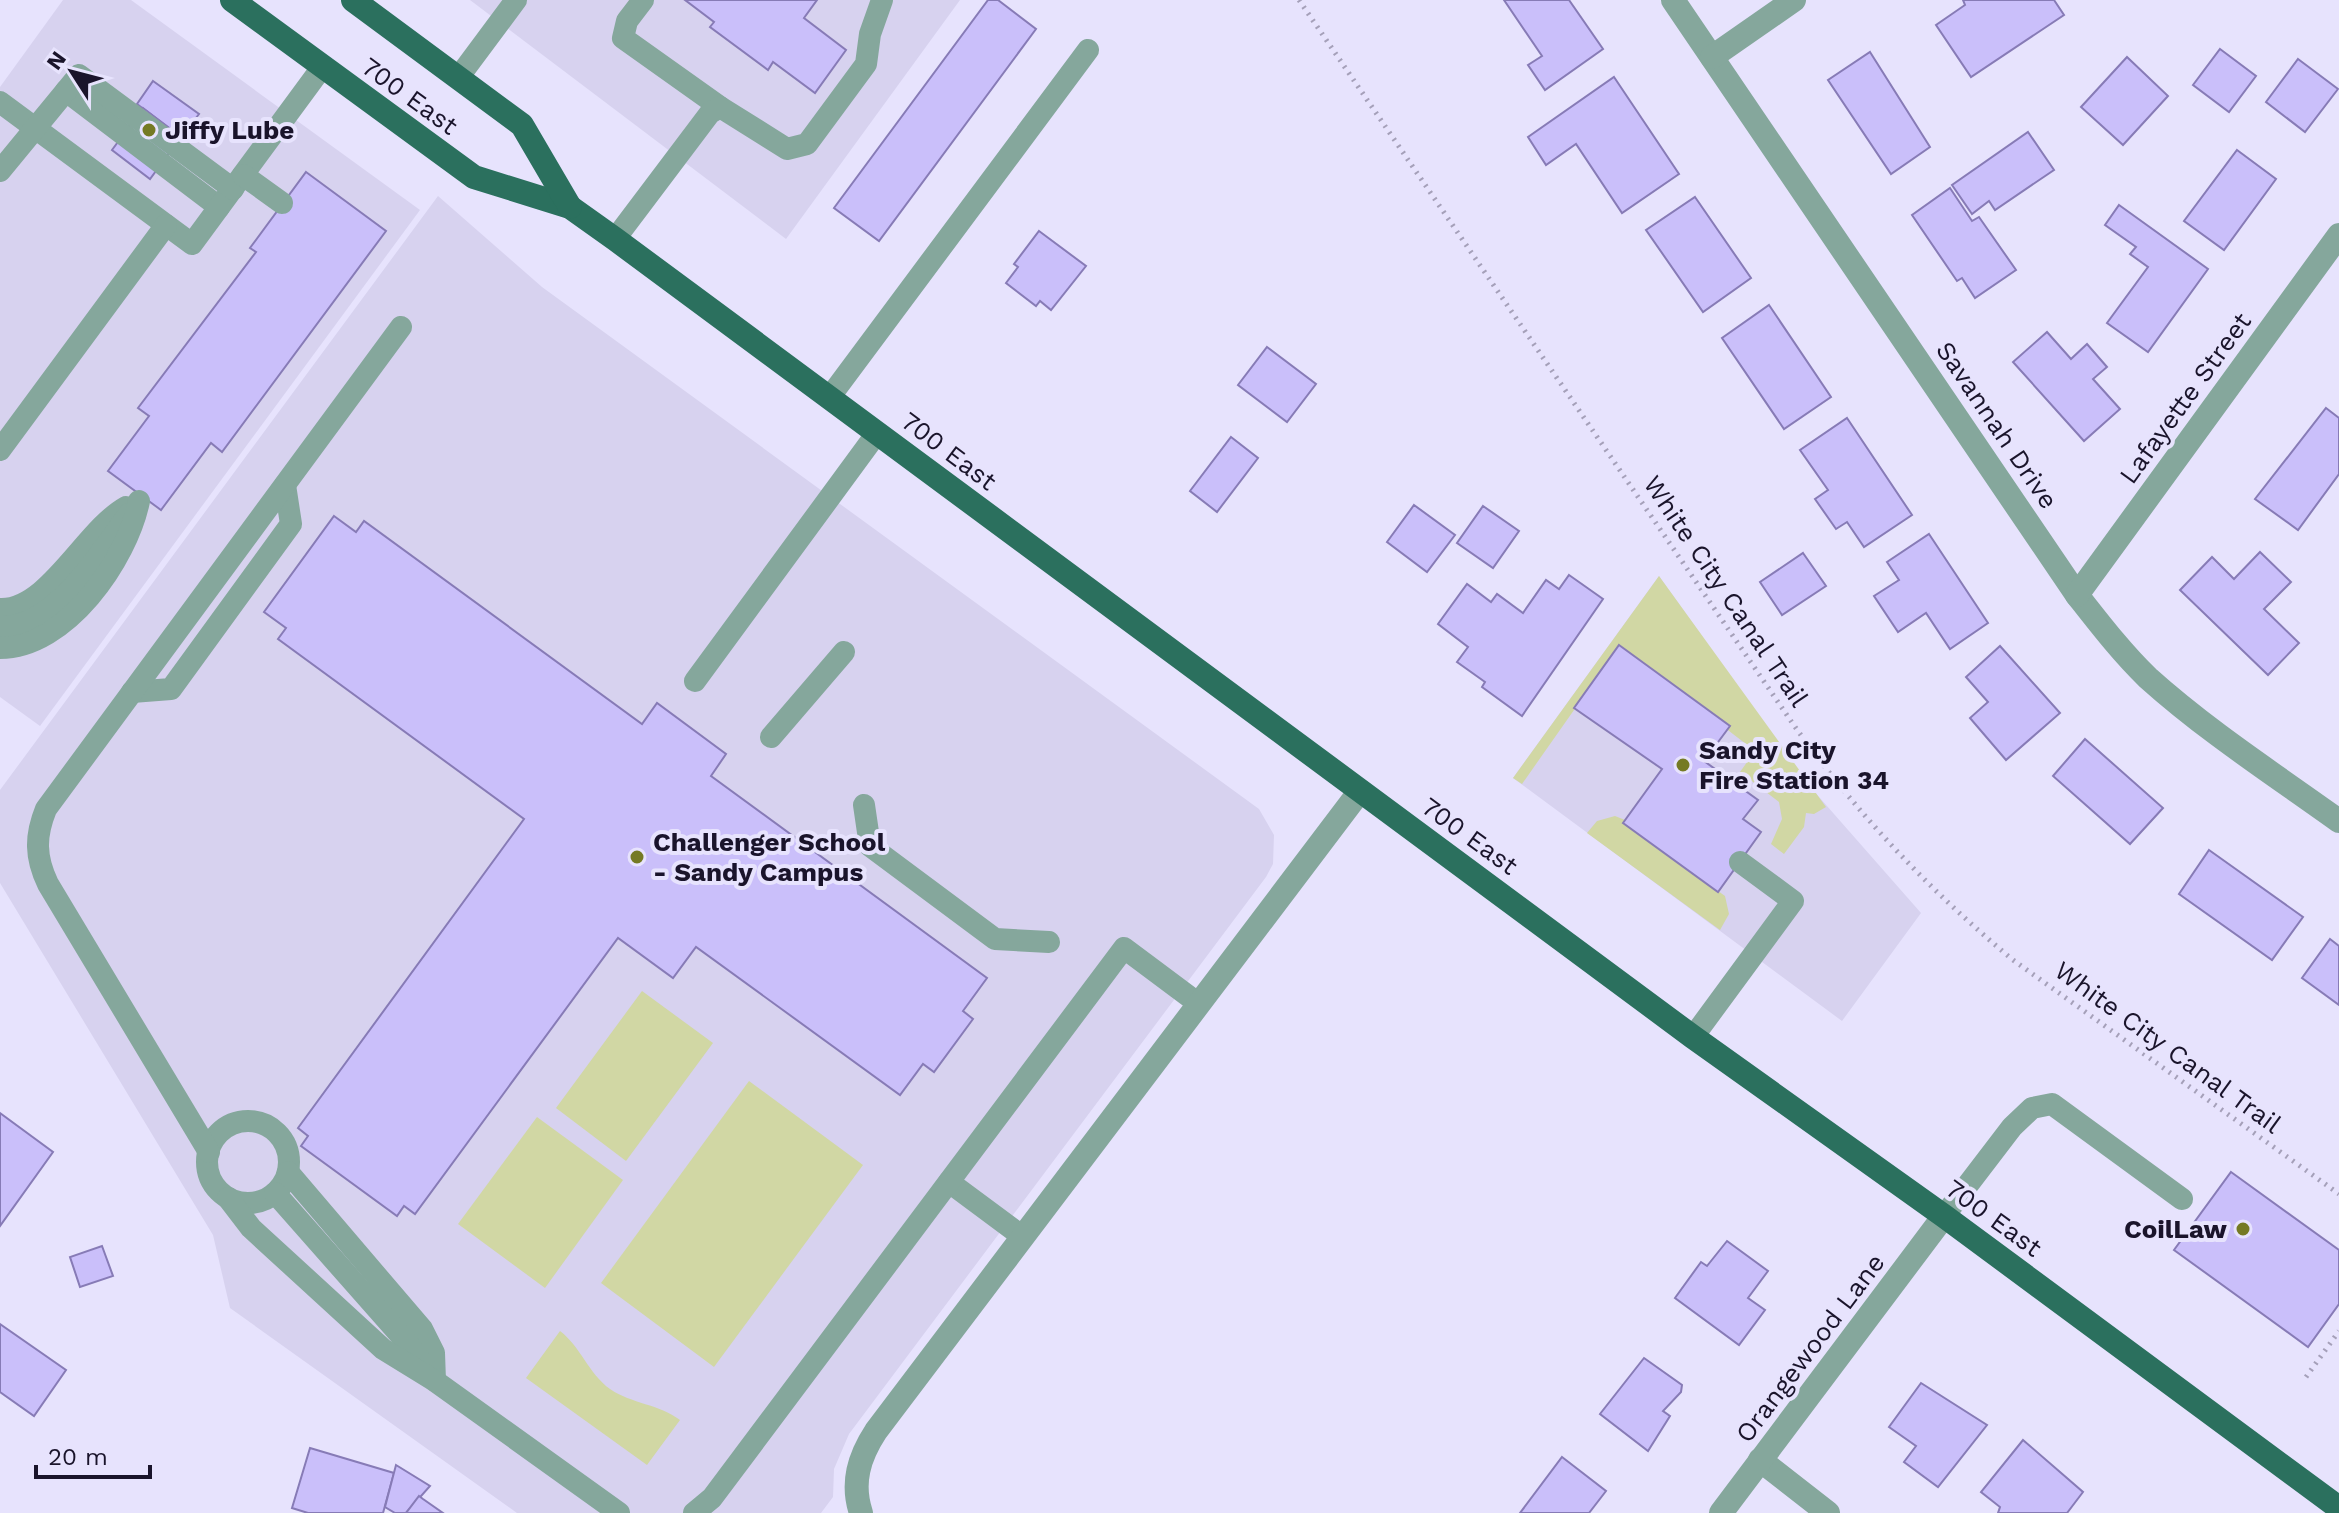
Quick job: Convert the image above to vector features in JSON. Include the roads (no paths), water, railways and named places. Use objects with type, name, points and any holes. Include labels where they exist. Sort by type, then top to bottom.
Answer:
[{"type":"main road","name":"700 East","points":[[232,0],[474,177],[570,207],[615,239],[1360,791],[1491,884],[1693,1037],[1944,1216],[2339,1508]]},
{"type":"main road","name":"700 East","points":[[353,0],[522,125],[570,207]]},
{"type":"street","name":"Savannah Drive","points":[[1673,0],[2077,595],[2146,676],[2187,711],[2339,821]]},
{"type":"street","points":[[1712,57],[1794,0]]},
{"type":"street","name":"Lafayette Street","points":[[2077,595],[2339,235]]},
{"type":"street","points":[[861,1513],[857,1476],[867,1445],[1360,791]]},
{"type":"street","name":"Orangewood Lane","points":[[1721,1513],[1944,1216]]},
{"type":"street","points":[[1760,1460],[1828,1513]]},
{"type":"lane","points":[[458,78],[516,0]]},
{"type":"lane","points":[[643,0],[627,21],[623,38],[720,107],[787,149],[807,144],[866,64],[870,34],[882,0]]},
{"type":"lane","points":[[829,398],[1088,50]]},
{"type":"lane","points":[[0,102],[192,244],[323,66]]},
{"type":"lane","points":[[72,83],[238,182],[282,203]]},
{"type":"lane","points":[[0,171],[72,83]]},
{"type":"lane","points":[[72,83],[219,207]]},
{"type":"lane","points":[[615,239],[710,113],[720,107]]},
{"type":"lane","points":[[0,450],[166,225]]},
{"type":"lane","points":[[209,1152],[48,884],[38,858],[39,825],[46,809],[132,692],[171,689],[291,524],[285,485],[401,327]]},
{"type":"lane","points":[[695,681],[877,433]]},
{"type":"lane","points":[[0,609],[28,602],[101,525],[141,499]]},
{"type":"lane","points":[[0,627],[26,624],[54,606],[141,499]]},
{"type":"lane","points":[[0,648],[37,642],[67,618],[118,558],[129,539],[141,499]]},
{"type":"lane","points":[[771,737],[844,652]]},
{"type":"lane","points":[[864,805],[870,846],[970,921],[995,939],[1049,942]]},
{"type":"lane","points":[[1693,1037],[1793,901],[1740,862]]},
{"type":"lane","points":[[694,1513],[712,1498],[1124,948],[1199,1004]]},
{"type":"lane","points":[[1944,1216],[2012,1127],[2032,1108],[2052,1104],[2182,1199]]},
{"type":"lane","points":[[228,1198],[253,1203],[275,1193],[288,1172],[287,1146],[280,1135],[259,1122],[233,1123],[214,1140],[209,1152],[210,1178],[251,1228],[383,1349],[435,1381],[619,1513]]},
{"type":"lane","points":[[288,1172],[422,1329],[434,1353],[435,1381]]},
{"type":"lane","points":[[949,1182],[1023,1237]]},
{"type":"lane","points":[[275,1193],[410,1346],[435,1381]]},
{"type":"place","name":"Jiffy Lube","points":[[149,130]]},
{"type":"place","name":"Sandy City Fire Station 34","points":[[1683,765]]},
{"type":"place","name":"Challenger School - Sandy Campus","points":[[637,857]]},
{"type":"place","name":"CoilLaw","points":[[2243,1229]]}]
